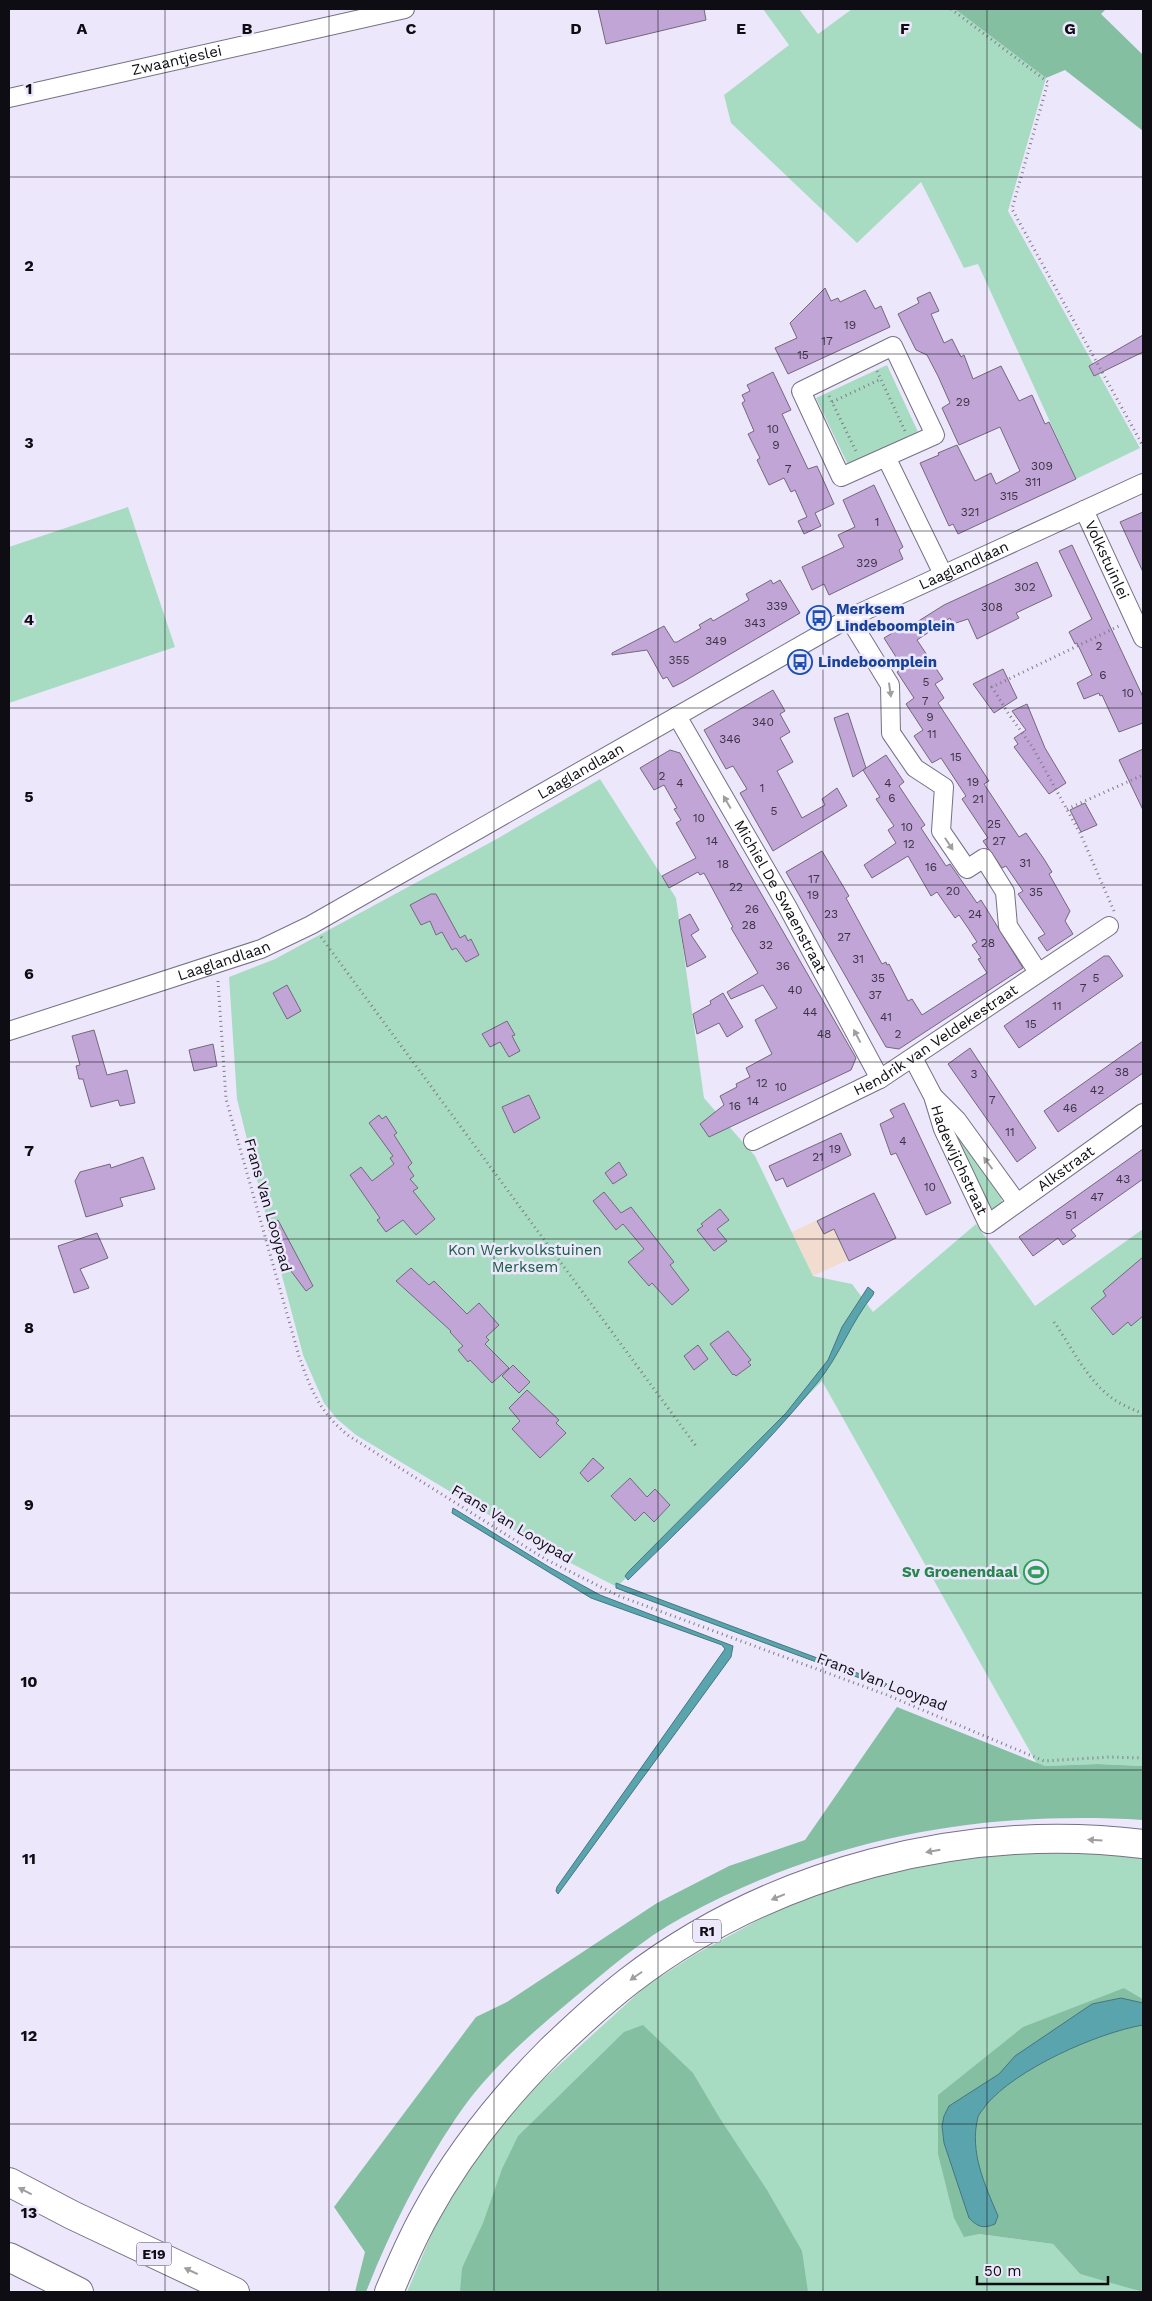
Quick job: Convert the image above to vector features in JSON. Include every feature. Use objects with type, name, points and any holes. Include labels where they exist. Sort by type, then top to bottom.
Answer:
[{"type":"highway","name":"R1","points":[[389,2292],[425,2214],[472,2142],[532,2070],[571,2031],[631,1980],[666,1956],[718,1925],[757,1906],[823,1879],[919,1853],[990,1842],[1026,1840],[1087,1839],[1143,1844]]},
{"type":"highway","name":"E19","points":[[9,2182],[72,2215],[236,2292]]},
{"type":"highway","points":[[9,2257],[79,2292]]},
{"type":"street","name":"Zwaantjeslei","points":[[9,98],[405,9]]},
{"type":"street","points":[[893,346],[935,435],[841,477],[800,391],[870,356],[893,346]]},
{"type":"street","points":[[886,457],[942,574]]},
{"type":"street","name":"Laaglandlaan","points":[[9,1031],[261,949],[311,924],[849,618],[1143,483]]},
{"type":"street","name":"Volkstuinlei","points":[[1084,510],[1143,638]]},
{"type":"street","points":[[849,618],[890,685],[891,733],[915,768],[944,787],[941,832],[966,869],[984,858],[1006,892],[1008,926],[1038,972]]},
{"type":"street","name":"Michiel De Swaenstraat","points":[[677,716],[787,906],[880,1079]]},
{"type":"street","name":"Hendrik van Veldekestraat","points":[[753,1140],[880,1079],[1109,926]]},
{"type":"street","name":"Hadewijchstraat","points":[[912,1058],[932,1096],[943,1129],[988,1224]]},
{"type":"street","name":"Hadewijchstraat","points":[[932,1096],[957,1120],[1017,1203]]},
{"type":"street","name":"Alkstraat","points":[[988,1224],[1143,1113]]},
{"type":"path","points":[[951,9],[1048,82],[1012,209],[1143,446]]},
{"type":"path","points":[[870,356],[912,445]]},
{"type":"path","points":[[832,402],[881,379]]},
{"type":"path","points":[[822,381],[864,467]]},
{"type":"path","points":[[1109,926],[1119,926],[1109,897],[1081,835],[1034,748],[1008,713],[992,687],[1134,619]]},
{"type":"path","points":[[1067,809],[1143,775]]},
{"type":"path","points":[[311,924],[696,1446]]},
{"type":"path","name":"Frans Van Looypad","points":[[217,964],[226,1099],[299,1356],[314,1394],[322,1409],[334,1424],[349,1436],[545,1559],[619,1596],[887,1695],[1044,1761],[1109,1757],[1143,1758]]},
{"type":"path","points":[[1054,1322],[1091,1376],[1103,1390],[1122,1404],[1143,1414]]},
{"type":"shaded area","points":[[874,1193],[896,1238],[813,1276],[792,1232]]},
{"type":"green space","points":[[763,9],[799,9],[818,34],[852,9],[955,9],[1046,78],[1008,211],[1140,448],[1076,479],[978,264],[964,268],[921,182],[857,243],[731,123],[724,95],[789,45]]},
{"type":"green space","points":[[955,9],[1106,9],[1101,14],[1143,55],[1143,131],[1065,70],[1046,78]]},
{"type":"green space","points":[[887,365],[919,434],[849,467],[816,398]]},
{"type":"green space","points":[[128,507],[175,647],[9,703],[9,547]]},
{"type":"green space","name":"Kon Werkvolkstuinen Merksem","points":[[600,779],[676,898],[704,1098],[755,1156],[813,1276],[852,1284],[873,1312],[976,1224],[1035,1306],[1143,1229],[1143,1766],[1098,1764],[1045,1766],[1037,1764],[822,1381],[617,1587],[557,1556],[356,1435],[337,1419],[324,1403],[303,1355],[237,1099],[229,977],[275,959],[493,841]]},
{"type":"green space","points":[[951,1126],[1000,1192],[1002,1202],[995,1208],[990,1209]]},
{"type":"green space","points":[[897,1707],[1045,1766],[1098,1764],[1143,1766],[1143,1820],[1082,1818],[1022,1820],[964,1825],[906,1835],[849,1849],[793,1867],[738,1890],[683,1917],[653,1935],[624,1956],[523,2042],[494,2070],[468,2101],[442,2139],[395,2225],[366,2292],[355,2292],[365,2252],[334,2207],[476,2017],[507,2002],[657,1903],[729,1866],[805,1840]]},
{"type":"green space","points":[[1026,1852],[1114,1852],[1143,1858],[1143,1999],[1124,1988],[979,2234],[1053,2244],[1080,2274],[1117,2283],[1141,2292],[407,2292],[447,2198],[513,2107],[646,1986],[694,1955],[760,1919],[840,1883],[944,1862]]},
{"type":"green space","points":[[1124,1988],[1143,1999],[1143,2292],[1080,2274],[1053,2244],[979,2234],[964,2237],[954,2218],[938,2154],[938,2095],[1023,2027]]},
{"type":"green space","points":[[643,2025],[693,2073],[719,2117],[767,2190],[802,2251],[808,2292],[460,2292],[462,2268],[483,2223],[502,2169],[518,2136],[624,2032]]},
{"type":"water","points":[[868,1287],[874,1292],[873,1295],[818,1382],[750,1459],[628,1580],[625,1576],[628,1572],[786,1413],[828,1360],[842,1327]]},
{"type":"water","points":[[453,1508],[549,1567],[600,1595],[733,1646],[731,1657],[558,1894],[556,1891],[557,1887],[725,1649],[722,1645],[591,1598],[452,1513]]},
{"type":"water","points":[[616,1583],[887,1684],[884,1687],[616,1588]]},
{"type":"water","points":[[1121,1998],[1143,2003],[1143,2025],[1103,2036],[1058,2054],[1017,2078],[999,2092],[979,2114],[976,2130],[977,2156],[998,2216],[995,2224],[991,2226],[984,2227],[975,2223],[969,2218],[944,2143],[942,2126],[949,2106],[999,2074],[1015,2056],[1092,2004]]},
{"type":"building","points":[[598,9],[704,9],[706,20],[606,44]]},
{"type":"building","points":[[825,288],[831,301],[838,298],[840,302],[865,290],[875,309],[881,306],[890,327],[788,374],[775,348],[797,338],[790,323]]},
{"type":"building","points":[[930,292],[939,311],[931,314],[944,343],[952,339],[961,357],[964,355],[973,379],[1001,366],[1019,401],[1032,395],[1045,424],[1049,422],[1076,479],[958,534],[953,524],[949,526],[920,463],[957,445],[975,481],[991,473],[996,484],[1020,471],[1000,427],[959,445],[942,408],[950,403],[938,376],[927,355],[916,350],[898,314],[919,303],[917,298]]},
{"type":"building","points":[[1143,335],[1143,352],[1094,376],[1089,366]]},
{"type":"building","points":[[773,372],[791,410],[782,414],[808,469],[817,466],[834,504],[815,513],[821,526],[804,534],[798,521],[807,517],[795,490],[791,492],[784,478],[769,485],[757,460],[760,458],[748,434],[754,431],[742,403],[745,401],[742,395],[750,391],[747,385]]},
{"type":"building","points":[[874,485],[903,547],[899,550],[903,559],[829,595],[824,584],[812,590],[802,567],[844,547],[838,535],[855,527],[843,500]]},
{"type":"building","points":[[1143,512],[1143,572],[1120,522]]},
{"type":"building","points":[[1072,545],[1143,697],[1143,723],[1119,732],[1102,695],[1100,696],[1099,693],[1084,699],[1077,683],[1092,675],[1077,643],[1075,644],[1069,632],[1092,619],[1059,551]]},
{"type":"building","points":[[1037,562],[1052,596],[1016,613],[1019,618],[977,639],[968,619],[953,624],[950,618],[917,640],[943,679],[935,684],[944,698],[938,703],[989,781],[984,784],[1019,837],[1026,833],[1044,859],[1052,872],[1049,874],[1070,911],[1065,921],[1073,934],[1047,951],[1038,938],[1045,934],[1018,894],[1023,891],[1006,866],[1002,868],[983,841],[988,838],[962,799],[966,796],[941,758],[932,763],[914,736],[923,730],[906,704],[914,698],[897,672],[903,668],[884,638],[899,629],[901,632],[944,605]]},
{"type":"building","points":[[771,580],[773,584],[780,580],[800,613],[673,687],[667,677],[663,679],[647,650],[612,655],[612,653],[664,626],[674,642],[677,642],[701,628],[699,625],[711,618],[713,621],[749,600],[746,594]]},
{"type":"building","points":[[1003,669],[1017,698],[994,713],[973,684]]},
{"type":"building","points":[[773,690],[785,711],[780,714],[790,732],[780,738],[793,762],[777,771],[802,818],[825,805],[822,799],[837,788],[847,806],[773,851],[740,793],[747,789],[733,766],[726,769],[704,730]]},
{"type":"building","points":[[1027,704],[1045,748],[1066,783],[1049,794],[1014,747],[1018,744],[1014,738],[1026,730],[1012,711]]},
{"type":"building","points":[[848,713],[866,768],[853,777],[834,718]]},
{"type":"building","points":[[1143,749],[1143,810],[1119,760]]},
{"type":"building","points":[[670,750],[680,753],[856,1058],[851,1070],[709,1137],[700,1124],[724,1105],[720,1096],[737,1087],[736,1084],[750,1077],[746,1068],[772,1054],[755,1020],[777,1008],[763,985],[731,999],[727,992],[758,973],[731,928],[733,927],[704,873],[700,875],[698,872],[669,888],[662,876],[696,858],[676,823],[681,820],[674,809],[677,808],[664,785],[654,790],[640,768]]},
{"type":"building","points":[[886,755],[904,782],[899,786],[925,825],[921,828],[946,866],[950,864],[977,903],[981,900],[1023,968],[899,1049],[886,1047],[786,872],[822,851],[849,896],[846,898],[882,964],[886,962],[887,965],[889,964],[908,1001],[912,999],[922,1015],[987,973],[978,959],[981,958],[972,945],[977,942],[968,928],[959,915],[955,918],[937,892],[931,896],[908,856],[872,878],[864,865],[896,843],[888,830],[894,826],[876,799],[880,797],[863,770]]},
{"type":"building","points":[[1085,803],[1097,825],[1081,832],[1070,810]]},
{"type":"building","points":[[431,894],[436,894],[460,938],[465,935],[468,941],[471,939],[479,955],[466,962],[456,948],[452,950],[442,932],[436,935],[430,921],[421,925],[410,905]]},
{"type":"building","points":[[690,914],[699,930],[691,935],[706,957],[687,967],[679,920]]},
{"type":"building","points":[[1104,956],[1109,956],[1123,976],[1019,1048],[1004,1026]]},
{"type":"building","points":[[287,985],[301,1011],[287,1019],[273,993]]},
{"type":"building","points":[[723,993],[743,1027],[727,1037],[719,1023],[697,1034],[693,1014],[711,1004],[710,1001]]},
{"type":"building","points":[[507,1021],[515,1035],[512,1036],[520,1051],[509,1057],[500,1042],[490,1047],[482,1034]]},
{"type":"building","points":[[94,1030],[107,1075],[127,1070],[135,1103],[120,1106],[118,1100],[91,1107],[83,1079],[79,1079],[76,1066],[80,1065],[72,1036]]},
{"type":"building","points":[[1143,1041],[1143,1073],[1058,1132],[1044,1111]]},
{"type":"building","points":[[213,1044],[217,1066],[194,1071],[189,1050]]},
{"type":"building","points":[[970,1048],[1036,1148],[1017,1162],[948,1064]]},
{"type":"building","points":[[529,1095],[540,1118],[514,1133],[502,1107]]},
{"type":"building","points":[[904,1103],[951,1203],[926,1215],[896,1153],[891,1155],[880,1124],[894,1117],[890,1110]]},
{"type":"building","points":[[379,1115],[382,1119],[386,1116],[397,1133],[394,1135],[412,1163],[408,1167],[414,1176],[410,1179],[418,1188],[413,1191],[435,1219],[416,1235],[403,1220],[386,1232],[377,1220],[380,1218],[350,1175],[361,1167],[372,1181],[394,1164],[390,1158],[393,1156],[369,1123]]},
{"type":"building","points":[[841,1133],[851,1155],[787,1187],[783,1178],[776,1181],[769,1166]]},
{"type":"building","points":[[1143,1149],[1143,1179],[1071,1230],[1076,1236],[1063,1245],[1058,1238],[1033,1256],[1019,1237]]},
{"type":"building","points":[[143,1157],[155,1189],[120,1198],[123,1206],[86,1217],[75,1181],[80,1172],[110,1164],[111,1168]]},
{"type":"building","points":[[619,1162],[627,1175],[613,1184],[605,1173]]},
{"type":"building","points":[[604,1192],[621,1213],[631,1207],[674,1262],[670,1265],[689,1290],[672,1305],[652,1283],[649,1286],[628,1262],[644,1249],[623,1224],[616,1230],[593,1201]]},
{"type":"building","points":[[874,1193],[896,1238],[849,1261],[834,1229],[824,1234],[817,1221]]},
{"type":"building","points":[[720,1209],[729,1220],[717,1229],[727,1241],[714,1251],[697,1230],[703,1226],[701,1224]]},
{"type":"building","points":[[278,1220],[313,1286],[306,1291],[285,1263],[267,1226]]},
{"type":"building","points":[[97,1233],[108,1258],[80,1269],[89,1288],[74,1293],[58,1246]]},
{"type":"building","points":[[1143,1257],[1143,1316],[1131,1326],[1128,1322],[1113,1335],[1091,1308],[1106,1296],[1103,1291]]},
{"type":"building","points":[[411,1268],[429,1285],[434,1281],[467,1314],[479,1303],[499,1325],[486,1337],[489,1340],[485,1344],[509,1368],[492,1383],[470,1360],[468,1362],[458,1350],[463,1346],[451,1331],[396,1281]]},
{"type":"building","points":[[728,1331],[751,1360],[748,1362],[751,1365],[736,1376],[733,1375],[710,1344]]},
{"type":"building","points":[[698,1345],[708,1359],[694,1370],[684,1356]]},
{"type":"building","points":[[513,1365],[530,1382],[519,1393],[502,1376]]},
{"type":"building","points":[[527,1390],[559,1420],[556,1423],[566,1433],[540,1458],[512,1429],[520,1421],[509,1408]]},
{"type":"building","points":[[593,1458],[604,1468],[588,1482],[580,1473]]},
{"type":"building","points":[[630,1478],[647,1497],[655,1489],[670,1505],[654,1522],[644,1512],[635,1521],[611,1496]]},
{"type":"place","name":"Merksem Lindeboomplein","points":[[819,618]]},
{"type":"place","name":"Lindeboomplein","points":[[800,662]]},
{"type":"place","name":"Sv Groenendaal","points":[[1036,1572]]}]
